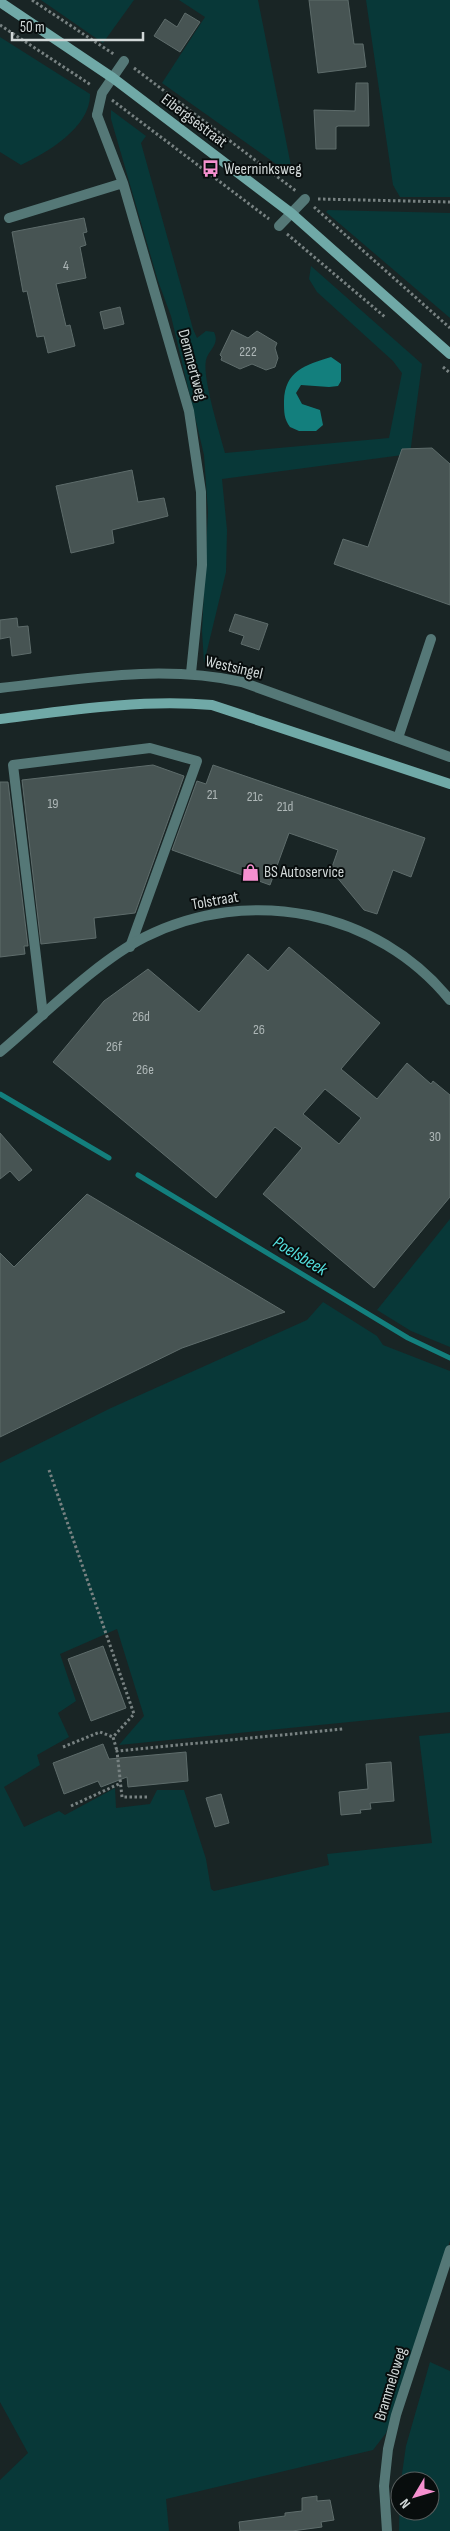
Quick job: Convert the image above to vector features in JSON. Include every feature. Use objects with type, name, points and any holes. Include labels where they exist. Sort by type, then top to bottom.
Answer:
[{"type":"main road","name":"Eibergsestraat","points":[[0,2],[112,78],[291,213],[450,354]]},
{"type":"main road","points":[[0,719],[123,705],[182,703],[212,705],[450,784]]},
{"type":"street","name":"Demmertweg","points":[[124,61],[102,93],[96,115],[123,183],[189,411],[200,483],[202,565],[191,673]]},
{"type":"street","points":[[9,218],[123,183]]},
{"type":"street","points":[[279,226],[305,199]]},
{"type":"street","points":[[398,738],[431,639]]},
{"type":"street","name":"Westsingel","points":[[0,688],[156,672],[191,673],[242,682],[450,757]]},
{"type":"street","points":[[43,1015],[13,764],[150,748],[197,761],[130,947]]},
{"type":"street","name":"Tolstraat","points":[[0,1052],[99,968],[130,947],[167,928],[218,913],[286,912],[338,921],[379,939],[431,978],[450,1000]]},
{"type":"street","name":"Brammeloweg","points":[[387,2531],[384,2486],[388,2449],[396,2415],[450,2250]]},
{"type":"path","points":[[32,0],[124,61],[305,199],[450,328]]},
{"type":"path","points":[[0,24],[102,93],[279,226],[391,322]]},
{"type":"path","points":[[305,199],[450,202]]},
{"type":"path","points":[[435,360],[450,373]]},
{"type":"path","points":[[49,1470],[134,1714],[113,1737]]},
{"type":"path","points":[[117,1752],[343,1729]]},
{"type":"path","points":[[63,1747],[100,1732],[113,1737]]},
{"type":"path","points":[[113,1737],[117,1752],[122,1797],[147,1797]]},
{"type":"path","points":[[71,1806],[121,1783]]},
{"type":"shaded area","points":[[41,0],[134,0],[103,43]]},
{"type":"shaded area","points":[[179,0],[258,0],[293,176],[162,83],[205,17]]},
{"type":"shaded area","points":[[366,0],[450,0],[450,197],[400,197],[393,185]]},
{"type":"shaded area","points":[[0,37],[90,94],[88,106],[75,128],[55,146],[21,165],[0,152]]},
{"type":"shaded area","points":[[111,110],[146,136],[141,143],[193,329],[197,338],[206,331],[214,332],[216,336],[215,344],[207,356],[205,368],[209,392],[225,453],[389,438],[402,373],[393,361],[317,292],[309,279],[311,266],[422,364],[410,454],[222,479],[227,530],[226,572],[204,663],[202,631],[208,512],[204,455],[171,316],[158,281],[111,119]]},
{"type":"shaded area","points":[[328,210],[450,213],[450,318],[326,212]]},
{"type":"shaded area","points":[[450,1219],[450,1347],[411,1331],[377,1310]]},
{"type":"shaded area","points":[[323,1302],[377,1336],[383,1345],[450,1371],[450,1712],[119,1745],[144,1716],[117,1629],[60,1654],[76,1701],[58,1713],[69,1737],[37,1755],[40,1765],[4,1787],[24,1827],[59,1811],[65,1815],[115,1788],[116,1808],[150,1804],[157,1790],[184,1790],[206,1859],[211,1889],[214,1891],[329,1865],[327,1854],[432,1843],[419,1736],[450,1733],[450,2241],[386,2433],[373,2450],[166,2499],[169,2531],[0,2531],[0,2480],[28,2453],[0,2402],[0,1463],[111,1408],[307,1320]]},
{"type":"shaded area","points":[[430,2362],[450,2371],[450,2531],[399,2531],[399,2521],[440,2521],[440,2471],[402,2471],[406,2446]]},
{"type":"water","points":[[331,357],[341,364],[341,381],[338,386],[301,385],[296,393],[302,404],[320,410],[323,425],[316,431],[299,431],[290,427],[285,418],[284,401],[285,391],[292,376],[313,363]]},
{"type":"building","points":[[309,0],[348,0],[354,44],[363,44],[366,67],[318,73]]},
{"type":"building","points":[[185,13],[200,22],[180,52],[154,36],[165,19],[177,27]]},
{"type":"building","points":[[356,83],[368,83],[369,126],[338,126],[336,127],[336,149],[316,149],[314,110],[355,111]]},
{"type":"building","points":[[84,218],[87,232],[83,233],[86,245],[80,247],[86,278],[56,284],[66,326],[70,325],[75,346],[48,353],[44,336],[37,337],[27,291],[23,292],[12,232]]},
{"type":"building","points":[[120,307],[124,324],[104,329],[100,312]]},
{"type":"building","points":[[232,330],[248,338],[257,331],[277,343],[275,348],[278,358],[275,367],[266,370],[252,364],[240,369],[221,360],[222,357],[220,355]]},
{"type":"building","points":[[432,448],[450,464],[450,605],[334,564],[343,539],[368,547],[402,449]]},
{"type":"building","points":[[132,470],[138,502],[164,498],[168,516],[112,530],[114,543],[71,553],[56,486]]},
{"type":"building","points":[[235,614],[268,624],[259,650],[241,644],[244,636],[229,631]]},
{"type":"building","points":[[17,618],[18,627],[28,626],[31,653],[12,656],[10,637],[0,639],[0,620]]},
{"type":"building","points":[[153,765],[184,776],[135,913],[94,918],[96,938],[41,944],[22,780]]},
{"type":"building","points":[[213,765],[425,838],[411,877],[393,870],[377,914],[364,910],[331,870],[338,850],[289,833],[270,885],[172,850],[197,781],[206,784]]},
{"type":"building","points":[[0,782],[8,782],[28,946],[24,946],[25,954],[0,957]]},
{"type":"building","points":[[289,947],[380,1023],[341,1069],[377,1099],[407,1063],[431,1084],[433,1081],[450,1095],[450,1197],[374,1288],[263,1194],[302,1148],[275,1127],[216,1198],[53,1062],[104,1001],[148,969],[199,1012],[248,954],[268,971]],"holes":[[[325,1089],[361,1118],[339,1144],[303,1114]]]},
{"type":"building","points":[[0,1133],[32,1170],[19,1181],[10,1171],[0,1179]]},
{"type":"building","points":[[87,1194],[285,1312],[182,1348],[0,1437],[0,1253],[14,1267]]},
{"type":"building","points":[[103,1646],[126,1708],[91,1721],[68,1659]]},
{"type":"building","points":[[103,1744],[109,1759],[186,1752],[188,1781],[128,1787],[127,1777],[101,1787],[98,1781],[64,1794],[53,1763]]},
{"type":"building","points":[[391,1762],[394,1801],[370,1803],[371,1809],[360,1810],[361,1813],[341,1815],[339,1792],[368,1789],[366,1764]]},
{"type":"building","points":[[221,1794],[229,1823],[215,1827],[206,1798]]},
{"type":"building","points":[[317,2496],[317,2501],[330,2500],[334,2520],[321,2522],[322,2527],[292,2531],[240,2531],[239,2522],[285,2516],[285,2513],[302,2511],[302,2498]]},
{"type":"waterway","name":"Poelsbeek","points":[[0,1094],[109,1158]]},
{"type":"waterway","name":"Poelsbeek","points":[[138,1175],[408,1338],[450,1358]]},
{"type":"place","name":"Weerninksweg","points":[[210,169]]},
{"type":"place","name":"BS Autoservice","points":[[250,872]]}]
